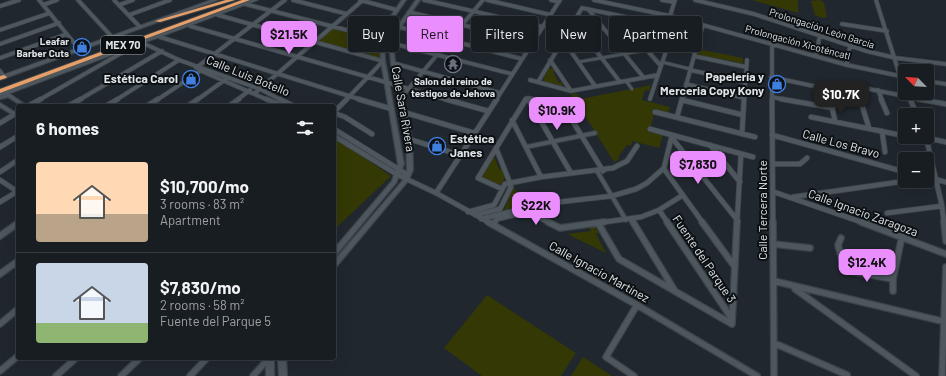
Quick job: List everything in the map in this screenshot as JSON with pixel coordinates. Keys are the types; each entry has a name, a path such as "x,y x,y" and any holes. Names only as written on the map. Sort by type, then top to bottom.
{"highway":[{"path":"158,21 232,0"},
{"name":"MEX 70","path":"0,86 237,0"},
{"name":"MEX 70","path":"3,93 246,2"},
{"path":"189,24 232,9"}],"main road":[{"path":"1,76 216,0"},
{"path":"3,93 160,37 189,24 218,15 246,2 256,0"}],"street":[{"path":"0,6 19,0"},
{"path":"39,0 79,49"},
{"path":"43,5 57,0"},
{"path":"78,0 112,37"},
{"path":"114,0 140,27"},
{"path":"119,5 133,0"},
{"path":"129,15 170,0"},
{"path":"196,67 286,0"},
{"path":"293,0 347,14"},
{"path":"255,93 316,42 362,0 397,10"},
{"name":"Calle Sara Rivera","path":"393,16 404,0"},
{"path":"407,29 399,27 418,0"},
{"path":"424,0 543,27"},
{"path":"471,27 463,25 483,0"},
{"path":"487,0 551,15"},
{"path":"538,34 560,1 551,0"},
{"name":"Prolongación Xicoténcatl","path":"594,0 670,16"},
{"path":"662,0 674,1 670,16"},
{"name":"Prolongación León García","path":"695,0 754,14 820,34 850,46 896,58 946,64"},
{"path":"876,0 898,67"},
{"path":"246,2 271,11 348,32"},
{"path":"577,16 582,8 621,16"},
{"path":"587,9 644,78"},
{"path":"409,12 426,16"},
{"path":"0,30 50,13"},
{"path":"218,15 383,61 336,111"},
{"path":"0,44 59,24"},
{"path":"189,24 388,84 488,112"},
{"path":"842,24 887,31"},
{"name":"Prolongación Xicoténcatl","path":"703,25 816,56 898,76"},
{"path":"331,27 348,31"},
{"path":"0,58 67,34"},
{"path":"816,56 820,34"},
{"path":"160,37 392,109"},
{"name":"Calle Luis Botello","path":"143,43 162,50 179,60 226,79 278,104"},
{"path":"463,43 522,59"},
{"name":"Calle Tercera Norte","path":"772,43 771,77 774,192 774,376"},
{"path":"399,45 512,74"},
{"path":"847,64 850,46"},
{"path":"32,104 132,47"},
{"path":"71,104 162,50"},
{"name":"Calle Sara Rivera","path":"383,52 402,164 399,172"},
{"name":"Calle Sara Rivera","path":"392,52 402,112 409,139 410,170 407,177"},
{"path":"400,99 440,52"},
{"path":"436,193 527,52"},
{"path":"538,82 555,52"},
{"path":"571,52 595,86"},
{"path":"597,52 620,82"},
{"path":"578,62 636,52"},
{"path":"649,52 662,64 745,82"},
{"path":"650,99 666,52"},
{"path":"677,117 695,52"},
{"path":"694,56 746,67"},
{"path":"109,104 179,60"},
{"path":"550,60 571,90"},
{"path":"742,134 747,60"},
{"path":"393,63 500,93"},
{"name":"Calle Luis Botello","path":"196,67 200,71 260,89 291,104"},
{"path":"150,104 200,71"},
{"path":"530,80 571,90 658,75"},
{"path":"771,77 837,91"},
{"path":"191,104 226,79"},
{"path":"626,81 632,89"},
{"path":"934,82 946,84"},
{"path":"686,84 744,98"},
{"path":"844,84 898,93"},
{"path":"856,86 869,128"},
{"path":"232,104 254,87"},
{"path":"878,90 887,113"},
{"path":"3,93 22,104"},
{"path":"772,97 833,108"},
{"path":"502,189 478,178 525,99 528,98"},
{"path":"528,98 564,107 603,171"},
{"path":"528,98 572,173"},
{"path":"281,104 284,100"},
{"path":"682,100 743,115"},
{"path":"930,100 946,104"},
{"path":"831,103 835,121"},
{"path":"0,105 16,114"},
{"path":"402,112 474,133"},
{"path":"655,112 755,137"},
{"path":"336,114 346,117 372,134"},
{"path":"0,123 16,115"},
{"path":"811,118 835,121 898,135"},
{"path":"512,120 541,177"},
{"path":"650,129 672,137 710,145 753,157"},
{"path":"336,130 407,177 336,263"},
{"path":"882,131 885,152"},
{"path":"526,147 596,133"},
{"name":"Calle Los Bravo","path":"772,136 898,170"},
{"path":"0,147 16,137"},
{"path":"336,137 399,172"},
{"path":"481,218 520,208 563,200 611,196 639,188 649,182 664,169 669,157 672,137"},
{"path":"672,137 738,221"},
{"path":"409,139 460,155"},
{"path":"934,140 946,142"},
{"path":"928,144 942,206 946,241"},
{"path":"710,145 740,182"},
{"path":"468,212 494,205 505,184 541,177 603,171 613,168 627,160 637,146"},
{"path":"475,215 500,209 511,186 496,148"},
{"path":"598,223 619,258 732,324 741,154"},
{"path":"773,164 800,164 807,158"},
{"path":"0,172 16,161"},
{"path":"664,169 735,267"},
{"path":"597,171 611,196 675,291"},
{"path":"336,251 399,172"},
{"name":"Calle Ignacio Martínez","path":"407,177 637,305 757,376"},
{"path":"934,179 946,182"},
{"path":"0,180 16,190"},
{"path":"791,198 898,182"},
{"path":"0,202 16,192"},
{"name":"Calle Ignacio Zaragoza","path":"774,192 902,236 946,254"},
{"path":"520,208 560,228 628,220 659,210 682,195"},
{"path":"887,213 942,206"},
{"name":"Fuente del Parque 3","path":"659,210 732,320"},
{"path":"493,225 497,219 528,212"},
{"path":"0,236 16,224"},
{"path":"893,291 893,278 902,236"},
{"path":"842,238 838,245 845,270 893,278"},
{"path":"773,244 810,248"},
{"path":"0,274 16,262"},
{"path":"942,376 946,267"},
{"path":"774,281 793,287 945,322"},
{"path":"793,287 916,376"},
{"path":"634,376 606,357 637,305"},
{"path":"0,324 16,311"},
{"path":"774,343 847,374"},
{"path":"0,371 16,358"},
{"path":"56,376 74,360"},
{"path":"121,376 138,360"},
{"path":"190,376 205,360"},
{"path":"253,376 267,360"},
{"path":"269,360 270,376"},
{"path":"282,360 283,376"}],"green space":[{"path":"752,0 798,0 798,13"},
{"path":"820,0 824,3 827,17 822,18 815,15 811,1"},
{"path":"331,28 348,32 348,51 316,42"},
{"path":"702,50 743,58 743,65 737,64 737,62 696,55 697,52 702,52"},
{"path":"353,52 382,52 383,60"},
{"path":"549,68 554,69 555,71 553,72 559,83 562,82 563,85 561,86 544,82 543,80"},
{"path":"651,85 649,91 645,90 642,100 670,107 668,114 655,111 649,132 663,135 659,148 632,141 631,146 627,145 618,157 620,159 614,162 580,108 570,109 566,105 572,94 577,94 581,99"},
{"path":"336,138 391,176 336,228"},
{"path":"495,154 496,156 494,156 499,169 502,169 505,177 502,184 499,185 481,177"},
{"path":"514,187 522,205 504,210"},
{"path":"594,226 599,233 596,234 606,253 567,234 591,231 589,227"},
{"path":"487,295 576,353 561,376 482,376 444,348"},
{"path":"583,357 612,376 571,376"}],"place":[{"name":"Leafar Barber Cuts","path":"82,47"},
{"name":"Salon del reino de testigos de Jehova","path":"453,64"},
{"name":"Estética Carol","path":"191,79"},
{"name":"Papelería y Merceria Copy Kony","path":"777,84"},
{"name":"Estética Janes","path":"437,146"}]}
